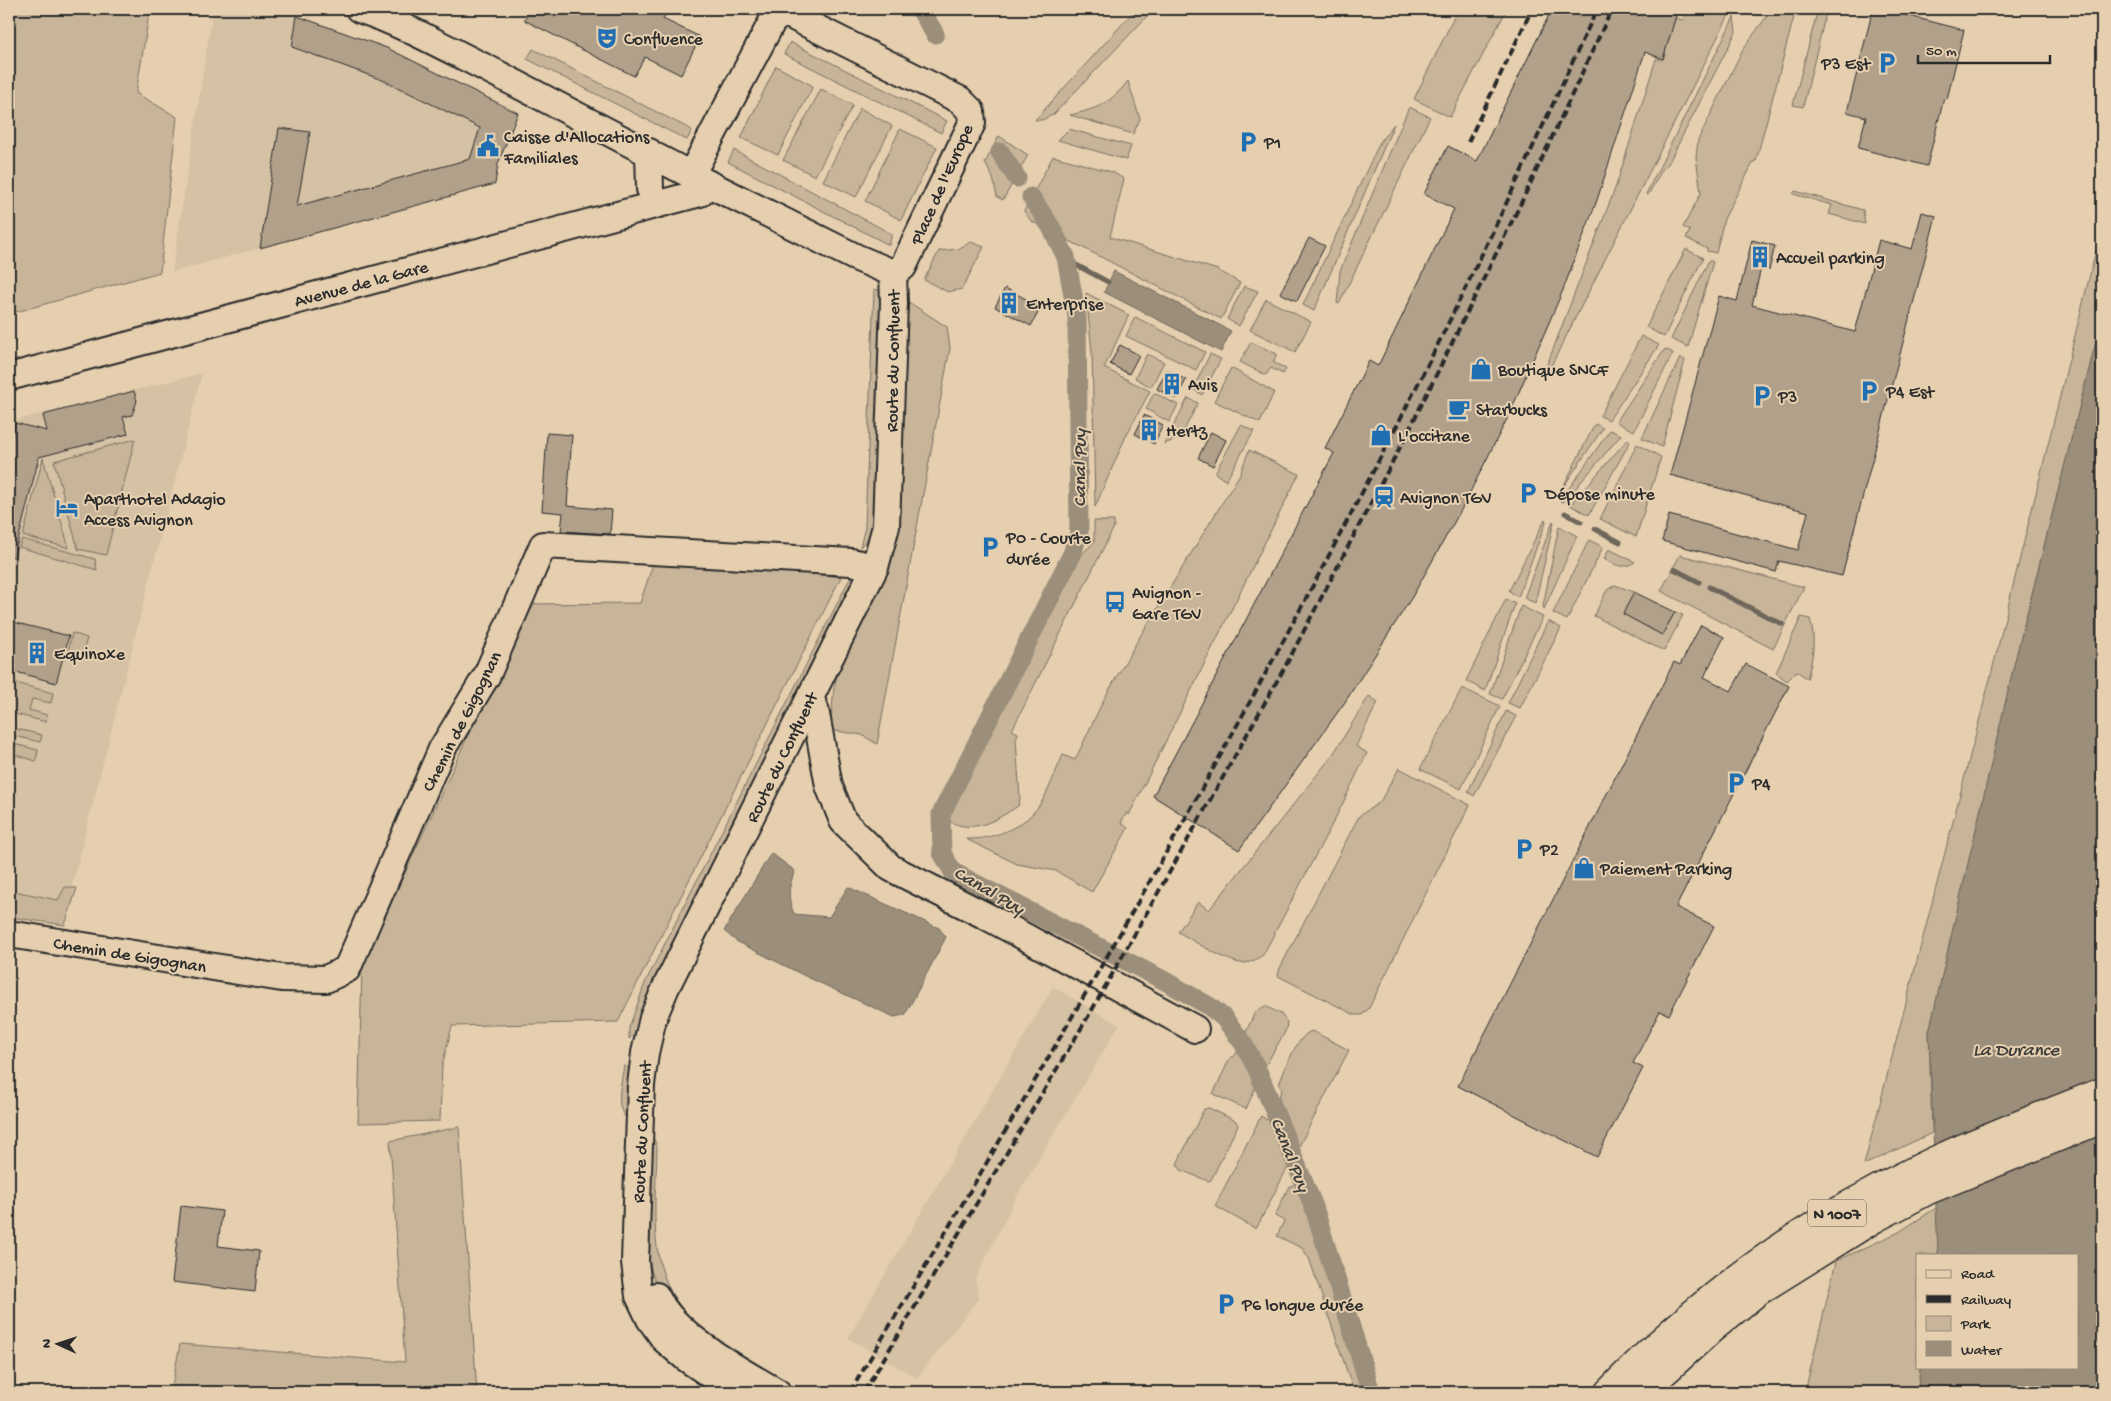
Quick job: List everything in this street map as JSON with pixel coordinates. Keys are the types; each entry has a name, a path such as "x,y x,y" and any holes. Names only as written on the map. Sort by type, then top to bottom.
{"highway":[{"name":"N 1007","path":"1609,1392 1642,1358 1708,1301 1785,1244 1850,1205 1924,1166 2102,1092"},
{"name":"N 1007","path":"1642,1392 1710,1330 1758,1291 1873,1219 1928,1190 2102,1119"}],"street":[{"path":"359,9 418,32 893,279"},
{"name":"Place de l'Europe","path":"699,179 773,20 783,12 954,97 971,111 972,123 919,237 903,267 893,279"},
{"path":"648,152 650,189"},
{"name":"Avenue de la Gare","path":"9,360 679,181 699,179 700,193 9,377"},
{"name":"Route du Confluent","path":"736,1392 686,1358 665,1340 650,1319 640,1296 635,1262 641,1085 645,1053 653,1018 875,567 886,526 890,443 893,279"},
{"name":"Chemin de Gigognan","path":"9,934 282,978 326,978 347,970 442,749 487,675 543,545 851,562 875,567"},
{"path":"810,698 815,709 829,786 843,821 890,868 990,918 1194,1029"},
{"path":"636,1234 649,1282 669,1316 681,1328 737,1368 777,1392"}],"shaded area":[{"path":"213,9 274,9 297,16 387,48 518,113 498,164 495,184 172,272"},
{"path":"202,373 63,921 9,918 9,422"},
{"path":"1053,987 1119,1025 1014,1201 975,1280 979,1298 917,1378 848,1338"}],"green space":[{"path":"9,9 150,9 136,93 177,117 160,272 9,314"},
{"path":"1136,9 1154,9 1054,114 1042,120 1035,120"},
{"path":"1458,9 1507,9 1450,117 1414,99"},
{"path":"1686,9 1732,9 1548,372 1545,370 1616,186 1656,59 1663,59 1675,18 1683,20"},
{"path":"1772,9 1796,9 1756,161 1754,161 1724,219 1716,253 1707,251 1707,249 1686,238 1690,231 1683,227 1701,193 1696,157 1698,140 1743,49"},
{"path":"1818,9 1827,9 1803,107 1793,105"},
{"path":"1734,17 1736,32 1668,164 1663,168 1648,195 1646,194"},
{"path":"790,42 947,121 941,133 784,54"},
{"path":"533,49 692,130 687,140 527,59"},
{"path":"776,66 813,86 778,155 741,138"},
{"path":"1128,81 1140,119 1133,134 1070,115 1103,104 1116,95"},
{"path":"821,89 853,105 815,176 783,160"},
{"path":"1409,107 1430,117 1339,304 1337,303 1340,271"},
{"path":"860,108 892,126 856,197 823,181"},
{"path":"1394,124 1314,311 1303,305 1380,142"},
{"path":"900,129 937,147 901,220 865,201"},
{"path":"1069,129 1131,146 1126,160 1058,140"},
{"path":"999,136 1028,155 1003,200 997,197 993,178 985,163"},
{"path":"734,150 892,234 889,245 728,162"},
{"path":"1053,156 1112,172 1124,179 1110,237 1218,270 1240,283 1221,319 1031,221 1024,211"},
{"path":"1795,191 1863,210 1865,224 1829,214 1832,205 1793,194"},
{"path":"2102,226 2102,318 2018,649 1929,1032 1932,1133 1864,1165 1991,675"},
{"path":"971,242 984,247 962,289 948,292 924,280 939,251 958,249"},
{"path":"1686,249 1703,258 1664,337 1646,327"},
{"path":"1709,260 1713,262 1688,347 1671,339"},
{"path":"1244,286 1258,291 1239,326 1227,319"},
{"path":"874,289 881,291 884,296 875,530 860,547 865,527"},
{"path":"1086,293 1129,315 1104,368 1150,391 1126,436 1095,507 1092,352"},
{"path":"904,299 947,327 950,348 877,744 862,735 830,730 834,687 843,654 881,576"},
{"path":"1266,299 1311,322 1295,352 1250,330"},
{"path":"1135,317 1205,352 1196,370 1126,336"},
{"path":"1641,336 1659,345 1609,420 1600,416"},
{"path":"1251,342 1277,354 1273,362 1286,369 1283,374 1271,368 1266,375 1240,362"},
{"path":"1665,349 1673,353 1634,431 1616,422"},
{"path":"1147,354 1164,362 1151,387 1135,378"},
{"path":"1210,354 1221,359 1202,395 1193,389"},
{"path":"1680,358 1685,360 1662,447 1642,438"},
{"path":"1231,368 1274,392 1260,423 1214,401"},
{"path":"1154,393 1178,405 1169,422 1146,409"},
{"path":"1188,398 1198,403 1180,438 1164,444"},
{"path":"1595,424 1603,428 1562,489"},
{"path":"1241,425 1254,431 1226,481 1215,473"},
{"path":"1610,430 1621,435 1564,502 1560,501"},
{"path":"135,439 106,555 78,549 54,461"},
{"path":"1628,439 1630,442 1589,515 1570,505"},
{"path":"1637,444 1661,457 1636,537 1600,519"},
{"path":"1249,450 1299,474 1129,815 1127,812 1121,823 1128,828 1092,892 1056,871 1017,864 966,839 996,835 1024,821 1042,801 1063,755 1075,760 1104,699 1139,638 1240,474"},
{"path":"43,458 69,548 23,536"},
{"path":"1545,519 1546,522 1518,597 1509,591"},
{"path":"1094,521 1114,521 1114,527 1012,730 1018,733 1016,739 1020,798 1018,806 1001,817 975,826 966,826 947,820 1082,554 1094,542"},
{"path":"1554,522 1535,603 1524,598"},
{"path":"1559,526 1577,536 1544,609 1543,606"},
{"path":"22,539 95,559 97,570 19,547"},
{"path":"1589,540 1603,547 1567,620 1553,613"},
{"path":"1609,549 1635,562 1627,566 1619,566 1604,559"},
{"path":"1680,555 1804,587 1773,649 1661,591"},
{"path":"655,558 841,577 618,1022 452,1026 442,1066 440,1121 358,1123 362,967 528,604 640,603"},
{"path":"851,576 854,581 637,1032 629,1039 629,1028 645,983"},
{"path":"1615,585 1634,592 1624,614 1662,635 1675,612 1683,615 1664,651 1594,616 1607,590"},
{"path":"1506,599 1515,604 1485,691 1466,681"},
{"path":"1521,606 1543,617 1502,699 1490,694"},
{"path":"1801,617 1810,619 1812,626 1813,649 1811,664 1807,679 1797,671 1787,681 1776,673"},
{"path":"1548,621 1561,628 1520,708 1508,703"},
{"path":"72,633 87,638 82,656 68,652"},
{"path":"12,682 53,693 51,703 32,699 29,710 47,715 46,722 15,714 13,728 42,735 40,742 15,736 14,744 38,750 36,761 9,753 9,695"},
{"path":"1462,688 1500,706 1461,789 1420,769"},
{"path":"1369,696 1378,702 1356,746 1367,753 1339,811 1263,955 1247,963 1235,962 1178,932 1198,902 1209,910 1332,756"},
{"path":"1506,711 1516,716 1474,796 1468,792"},
{"path":"1399,768 1470,805 1369,1008 1362,1015 1355,1015 1278,976 1280,968 1359,816 1380,802"},
{"path":"65,887 77,888 65,925 9,917 9,890 58,900"},
{"path":"1265,1006 1281,1014 1287,1022 1286,1030 1263,1070 1245,1034 1255,1012"},
{"path":"1312,1031 1349,1050 1295,1154 1276,1105 1282,1089 1279,1084 1292,1053 1301,1039"},
{"path":"1240,1046 1257,1084 1246,1109 1213,1094 1230,1058 1235,1056"},
{"path":"624,1065 630,1070 628,1119 623,1114 620,1102 620,1086"},
{"path":"1209,1108 1236,1121 1238,1125 1211,1180 1208,1181 1181,1170 1177,1164 1204,1109"},
{"path":"1272,1109 1292,1159 1256,1229 1215,1206 1261,1116 1267,1120"},
{"path":"459,1127 477,1392 171,1392 180,1344 405,1362 390,1141"},
{"path":"648,1136 655,1141 657,1149 656,1235 664,1276 673,1295 686,1313 707,1333 746,1360 746,1370 660,1295 652,1273 647,1250"},
{"path":"1296,1181 1364,1392 1354,1392 1309,1258 1302,1248 1277,1236 1284,1221 1275,1216 1289,1186 1292,1186"},
{"path":"1939,1206 1939,1254 1916,1254 1916,1368 1920,1368 1918,1392 1805,1392 1836,1261 1899,1232"}],"water":[{"path":"1114,271 1231,331 1221,352 1104,292"},
{"name":"La Durance","path":"2102,318 2102,1392 1918,1392 1920,1368 2078,1368 2078,1254 1938,1254 1929,1032 2014,665"},
{"path":"771,853 795,871 789,892 794,914 829,917 848,887 939,928 946,937 905,1015 894,1017 807,977 736,941 724,931"}],"building":[{"name":"Confluence","path":"530,9 668,9 663,19 700,37 681,75 645,57 634,76 524,20"},
{"path":"1552,9 1678,9 1663,59 1645,52 1597,200 1563,290 1509,415 1461,510 1412,597 1345,702 1239,850 1153,796 1334,453 1325,448 1369,361 1378,366 1454,209 1424,194 1448,146 1477,161"},
{"path":"1873,9 1882,9 1964,30 1947,99 1944,98 1927,166 1858,148 1866,117 1847,112"},
{"path":"297,16 387,48 518,113 498,164 495,184 260,248 279,128 310,132 297,206 470,159 480,128 385,81 292,47"},
{"path":"1922,212 1936,216 1842,576 1779,561 1776,572 1662,541 1669,515 1798,550 1808,512 1670,475 1719,296 1737,301 1752,240 1775,246 1769,270 1761,268 1752,305 1855,332 1879,240 1912,249"},
{"path":"1309,238 1325,246 1297,301 1280,293"},
{"path":"1005,288 1041,307 1031,326 995,307"},
{"path":"1120,345 1139,355 1129,374 1110,364"},
{"name":"Avis","path":"1167,370 1186,380 1176,399 1157,389"},
{"path":"134,391 137,401 132,415 123,417 128,434 39,457 14,557 9,556 9,448 15,423 47,431 43,415"},
{"name":"Hertz","path":"1144,415 1163,425 1154,444 1135,434"},
{"path":"1211,432 1226,440 1213,466 1198,458"},
{"path":"547,433 572,435 567,506 612,510 610,534 561,531 563,513 542,511"},
{"path":"1634,592 1675,612 1662,635 1623,614"},
{"name":"Equinoxe","path":"9,621 69,636 56,683 9,670"},
{"path":"1701,625 1724,637 1704,677 1731,691 1746,664 1789,686 1676,907 1714,926 1669,1015 1660,1011 1633,1063 1643,1068 1597,1157 1458,1086 1674,662 1680,665"},
{"path":"181,1206 222,1211 218,1246 259,1251 255,1292 172,1282"}],"waterway":[{"name":"Canal Puy","path":"920,9 935,34"},
{"name":"Canal Puy","path":"1000,152 1017,178"},
{"name":"Canal Puy","path":"1031,197 1051,227 1066,257 1077,317 1079,533 1072,554 941,814 942,853 953,872 1165,981 1209,1006 1224,1018 1243,1043 1257,1069 1314,1207 1371,1392"},
{"path":"1067,260 1108,282"},
{"path":"1565,513 1581,522"},
{"path":"1595,529 1620,542"},
{"path":"1674,569 1699,582"},
{"path":"1709,587 1782,624"}],"railway":[{"path":"1468,142 1532,9"},
{"path":"850,1392 992,1154 1130,915 1331,552 1447,325 1597,9"},
{"path":"864,1392 1092,1010 1286,665 1407,434 1523,199 1612,9"}],"place":[{"name":"Confluence","path":"607,38"},
{"name":"P3 Est","path":"1887,63"},
{"name":"P1","path":"1248,142"},
{"name":"Caisse d'Allocations Familiales","path":"488,146"},
{"name":"Accueil parking","path":"1760,257"},
{"name":"Enterprise","path":"1009,303"},
{"name":"Boutique SNCF","path":"1481,369"},
{"name":"Avis","path":"1172,384"},
{"name":"P4 Est","path":"1869,391"},
{"name":"P3","path":"1762,396"},
{"name":"Starbucks","path":"1459,409"},
{"name":"Hertz","path":"1149,430"},
{"name":"L'occitane","path":"1381,435"},
{"name":"Dépose minute","path":"1528,493"},
{"name":"Avignon TGV","path":"1384,497"},
{"name":"Aparthotel Adagio Access Avignon","path":"67,508"},
{"name":"P0 - Courte durée","path":"990,547"},
{"name":"Avignon - Gare TGV","path":"1115,602"},
{"name":"Equinoxe","path":"37,653"},
{"name":"P4","path":"1736,783"},
{"name":"P2","path":"1524,849"},
{"name":"Paiement Parking","path":"1584,868"},
{"name":"P6 longue durée","path":"1226,1304"}]}
